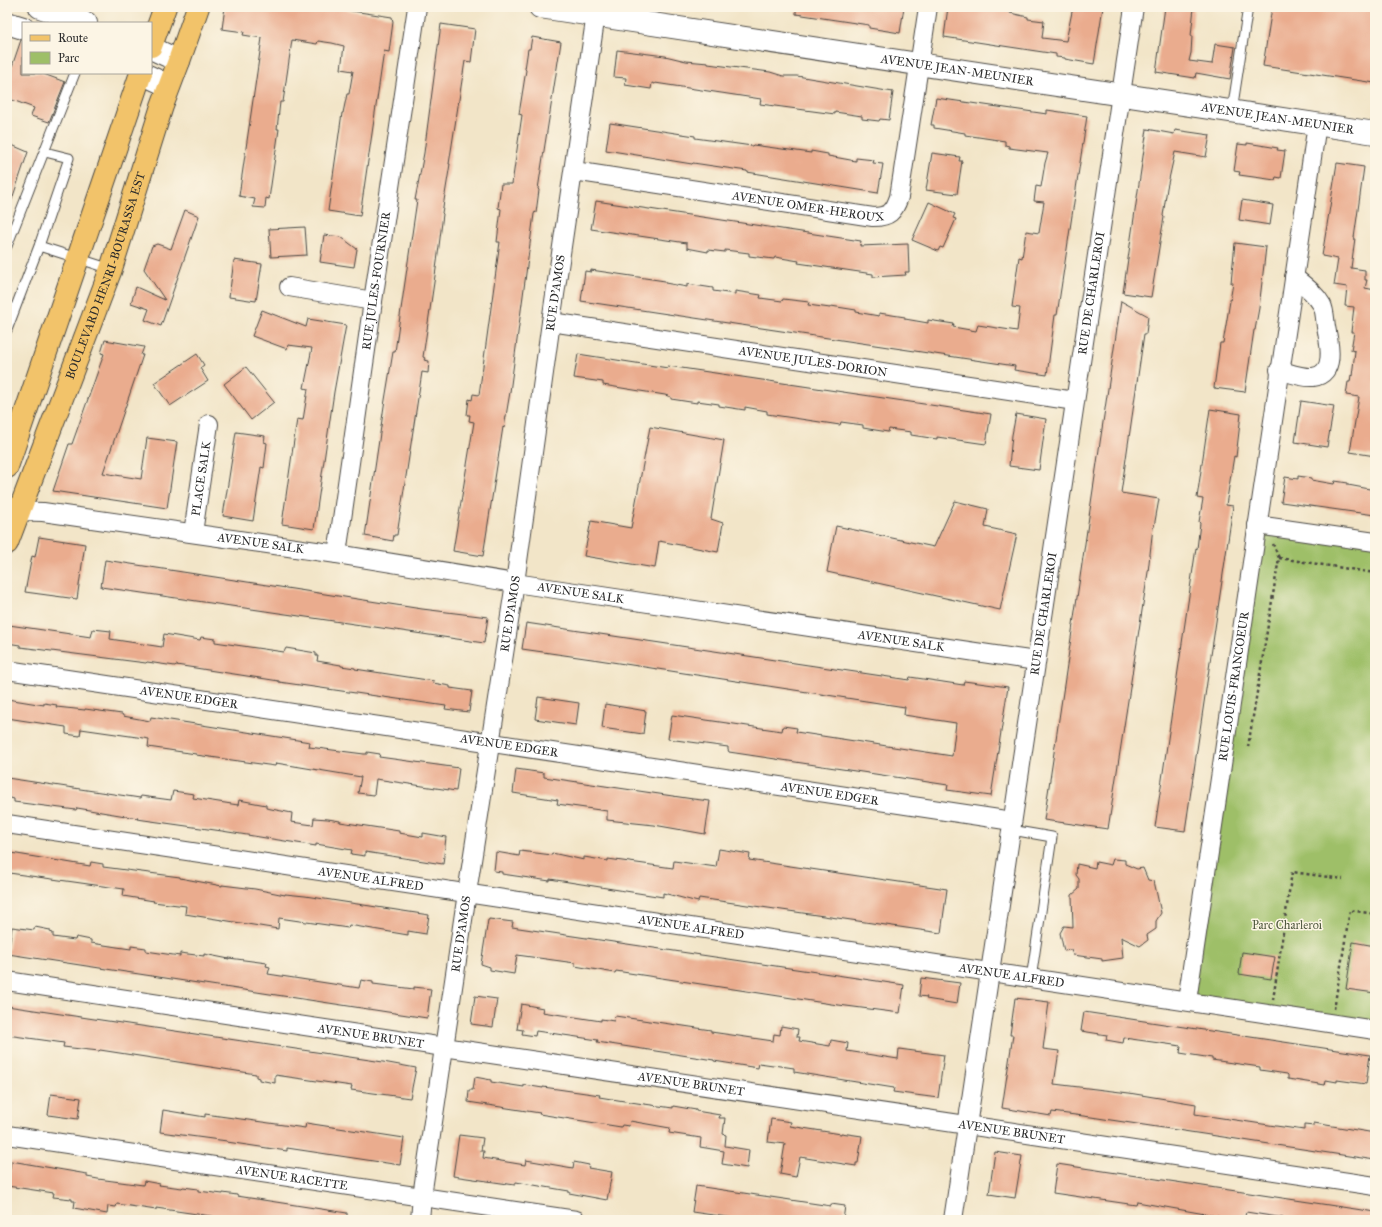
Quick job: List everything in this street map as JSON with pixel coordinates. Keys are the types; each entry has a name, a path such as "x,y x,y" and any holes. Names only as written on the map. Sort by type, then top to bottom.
{"main road":[{"path":"152,44 165,7"},
{"name":"BOULEVARD HENRI-BOURASSA EST","path":"7,543 13,511 111,269 169,86 198,7"},
{"path":"7,467 141,74"}],"street":[{"path":"40,7 83,22"},
{"name":"RUE JULES-FOURNIER","path":"338,554 373,302 417,7"},
{"name":"AVENUE JEAN-MEUNIER","path":"540,7 596,11 919,64 1375,133"},
{"name":"AVENUE OMER-HEROUX","path":"574,171 873,217 882,217 890,213 896,206 900,197 928,7"},
{"name":"RUE DE CHARLEROI","path":"953,1220 1134,7"},
{"name":"RUE D'AMOS","path":"420,1220 422,1196 444,1047 515,583 596,11"},
{"path":"7,23 22,28"},
{"path":"152,48 179,61"},
{"path":"143,74 169,86"},
{"name":"RUE LOUIS-FRANCOEUR","path":"1187,1002 1262,526 1280,370 1317,124"},
{"path":"1280,370 1314,377 1324,372 1329,364 1328,338 1323,307 1314,293 1294,277"},
{"path":"289,287 373,302"},
{"name":"AVENUE JULES-DORION","path":"551,322 1075,401"},
{"name":"PLACE SALK","path":"193,533 209,424"},
{"name":"AVENUE SALK","path":"13,511 43,512 338,554 515,583 1036,661"},
{"path":"1262,526 1375,542"},
{"name":"AVENUE EDGER","path":"7,670 490,743 1011,825"},
{"name":"AVENUE ALFRED","path":"7,824 1375,1030"},
{"name":"AVENUE BRUNET","path":"7,981 1375,1186"},
{"name":"AVENUE RACETTE","path":"7,1135 576,1220"}],"lane":[{"path":"1232,111 1248,7"},
{"path":"7,246 75,74"},
{"path":"7,330 39,246 69,158 44,152"},
{"path":"39,246 111,269"},
{"path":"1011,825 1052,837 1031,979"}],"path":[{"path":"1248,747 1279,558 1262,526"},
{"path":"1279,558 1375,573"},
{"path":"1271,1014 1292,872 1343,879"},
{"path":"1332,1023 1350,910 1375,914"}],"green space":[{"name":"Parc Charleroi","path":"1257,525 1375,542 1375,1030 1187,1001"}],"building":[{"path":"225,7 326,7 392,17 393,22 389,52 384,51 360,216 328,211 342,113 347,94 349,94 353,71 341,69 344,46 332,43 318,41 317,44 292,40 283,102 280,102 277,129 279,129 269,199 266,198 265,208 253,207 255,199 239,196 262,38 243,35 244,32 222,29"},
{"path":"796,7 904,7 900,33 869,28 869,25 796,14"},
{"path":"948,7 997,7 1010,9 1010,13 1028,17 1028,19 1044,21 1042,38 1066,41 1073,7 1103,7 1094,64 1056,57 1056,54 944,37"},
{"path":"1165,7 1194,7 1191,53 1189,61 1212,64 1215,44 1235,47 1230,79 1196,73 1195,78 1156,72"},
{"path":"1272,7 1375,7 1375,83 1263,66"},
{"path":"441,24 475,29 471,62 465,61 442,213 437,262 423,357 425,358 424,360 429,361 428,373 422,372 397,535 394,535 393,541 365,536 384,406 393,352 395,352 417,200 415,200 424,153"},
{"path":"532,37 561,42 538,189 536,213 535,212 534,214 510,392 504,428 503,427 483,556 453,551 474,422 469,421 470,415 467,415 469,399 472,400 473,394 479,395 500,242 497,242 501,209 498,208 501,184 512,184 522,115 519,114 525,69 528,49 530,49"},
{"path":"22,40 22,74 44,74 65,82 49,122 31,116 34,108 7,98 7,81"},
{"path":"617,50 770,72 783,76 797,76 893,92 889,120 880,119 879,121 862,119 862,116 835,112 835,114 760,104 761,99 655,83 652,83 651,89 625,85 626,78 614,77"},
{"path":"936,98 1047,114 1047,110 1087,116 1057,315 1055,315 1047,375 1014,370 1015,366 581,301 585,271 591,272 591,270 665,281 665,283 687,287 687,284 713,288 713,291 735,294 735,291 761,295 760,298 782,301 783,299 809,302 808,305 830,308 831,306 879,316 879,313 905,317 905,319 928,323 928,320 954,324 953,327 976,331 978,325 1017,331 1020,308 1012,307 1019,257 1022,258 1026,231 1039,233 1044,202 1034,201 1036,186 1041,187 1048,153 1009,148 1009,146 1005,145 1005,141 965,135 965,133 934,128 934,125 931,125"},
{"path":"610,123 695,136 695,138 752,146 811,153 811,151 856,161 856,158 874,160 873,163 883,164 878,193 747,171 606,150"},
{"path":"1147,129 1174,134 1175,130 1210,135 1206,157 1175,152 1167,188 1164,217 1151,297 1123,293"},
{"path":"7,143 28,152 9,208 7,207"},
{"path":"1247,143 1278,148 1277,150 1285,151 1281,178 1276,177 1275,180 1239,175 1240,172 1234,171 1238,144 1247,145"},
{"path":"932,153 960,157 959,161 962,161 957,194 926,190"},
{"path":"1337,163 1364,167 1351,268 1365,270 1365,280 1367,280 1365,288 1375,290 1375,456 1350,452 1359,397 1346,395 1348,382 1350,382 1351,375 1352,376 1355,351 1351,350 1354,332 1351,332 1354,307 1345,306 1347,287 1334,285 1338,259 1322,256"},
{"path":"1242,200 1273,205 1270,225 1239,220"},
{"path":"596,201 861,241 860,246 908,244 909,272 905,272 906,275 873,277 873,274 798,263 799,261 775,257 774,259 749,256 749,253 725,250 725,252 708,250 708,252 687,248 687,243 591,229"},
{"path":"929,202 955,214 953,218 956,219 943,248 940,247 938,251 912,240"},
{"path":"185,210 199,216 161,326 145,320 149,309 131,303 136,287 165,300 144,269 152,246 157,244 171,249"},
{"path":"305,227 307,255 271,257 269,229"},
{"path":"324,235 341,237 357,249 354,267 320,262"},
{"path":"1235,243 1266,247 1259,308 1254,330 1245,392 1214,388 1220,343 1223,343 1233,283 1231,283"},
{"path":"234,260 262,264 256,301 229,297"},
{"path":"1121,301 1148,316 1146,334 1144,334 1121,493 1159,499 1153,527 1148,572 1108,829 1044,820"},
{"path":"262,310 306,327 308,319 346,325 334,392 314,529 282,524 297,419 303,420 308,389 304,388 312,348 288,345 287,349 252,336"},
{"path":"105,340 144,347 141,355 143,355 103,473 141,479 147,438 177,442 167,508 53,491 69,444 72,444 104,354 101,353"},
{"path":"197,354 204,365 200,368 208,381 170,406 154,383"},
{"path":"578,354 991,414 986,444 911,435 911,432 889,429 888,432 863,428 863,425 841,422 840,425 767,414 767,411 745,407 745,410 719,406 719,404 697,401 697,403 671,399 671,397 665,395 603,385 603,382 574,378"},
{"path":"246,367 274,402 251,420 224,384"},
{"path":"1301,401 1334,406 1327,447 1295,442"},
{"path":"1210,409 1241,414 1236,457 1234,456 1226,505 1233,506 1185,831 1155,827 1196,548 1197,549 1199,522 1203,499 1197,498"},
{"path":"1016,414 1046,419 1039,470 1009,466"},
{"path":"650,427 724,440 711,519 723,523 718,552 659,541 655,568 584,556 591,521 631,528"},
{"path":"236,432 265,436 264,442 267,443 264,468 261,467 253,521 223,516"},
{"path":"1298,476 1334,484 1335,481 1348,483 1348,485 1375,490 1375,515 1281,502 1285,477 1298,479"},
{"path":"955,501 988,509 985,527 1017,534 1000,610 827,572 836,526 934,547"},
{"path":"39,537 85,544 77,599 25,592 32,556 35,557"},
{"path":"105,560 422,609 488,617 484,643 101,587"},
{"path":"526,623 909,680 910,677 963,685 964,681 1008,687 991,796 947,790 948,785 729,752 728,747 668,739 672,715 782,731 783,726 797,728 796,732 952,756 956,723 904,715 905,707 522,649"},
{"path":"9,625 91,637 93,629 111,631 110,639 162,647 164,634 200,640 201,637 215,639 215,642 284,652 286,648 316,653 316,656 318,656 317,661 355,669 434,681 433,683 450,686 450,688 472,691 469,712 445,709 446,706 279,682 176,665 146,663 20,647 20,645 7,643"},
{"path":"538,697 579,703 576,725 535,719"},
{"path":"7,699 44,705 44,703 57,705 56,707 122,714 123,716 150,721 151,717 310,742 309,747 364,754 367,754 367,752 380,754 379,757 459,768 456,791 376,779 374,795 358,793 361,777 276,763 275,766 148,747 149,739 137,737 81,729 80,736 66,734 66,727 7,718"},
{"path":"605,704 646,711 643,734 602,728"},
{"path":"516,769 544,773 544,777 710,801 705,834 654,825 607,820 607,811 557,804 558,800 513,793"},
{"path":"7,778 140,798 141,796 171,800 173,791 194,794 193,798 238,805 239,800 266,805 266,808 292,813 291,822 313,825 314,818 328,819 399,831 399,833 423,837 423,833 446,837 443,864 365,852 365,856 351,854 352,850 316,844 316,846 137,819 138,818 77,808 76,810 14,802 14,799 7,797"},
{"path":"719,849 750,854 749,860 947,889 941,933 699,898 698,902 663,893 663,897 550,879 550,881 502,874 502,872 494,871 496,852 519,856 520,851 552,855 552,853 584,860 584,857 608,861 608,859 673,868 674,861 716,867"},
{"path":"11,853 90,866 91,862 103,864 103,867 180,877 222,886 255,889 285,895 305,896 429,915 426,934 408,931 408,935 349,925 348,928 279,918 278,929 185,914 186,906 153,902 154,901 123,896 124,889 9,873"},
{"path":"1113,859 1125,860 1125,864 1137,869 1143,868 1148,880 1154,881 1161,913 1156,921 1156,929 1147,935 1148,940 1140,946 1121,937 1123,958 1102,961 1102,959 1073,955 1071,950 1064,951 1060,933 1064,926 1073,927 1072,895 1079,889 1079,879 1076,875 1077,864 1095,868 1096,862 1111,865"},
{"path":"489,919 513,922 512,927 904,985 900,1013 616,971 615,973 575,966 575,963 517,955 514,974 490,970 490,967 481,964"},
{"path":"12,927 34,930 35,927 50,930 50,932 53,933 53,937 75,940 76,937 91,940 91,943 131,949 131,946 146,948 146,951 180,956 180,953 204,956 204,954 229,959 267,963 266,966 270,967 268,974 359,988 361,980 373,982 373,984 414,989 414,987 431,989 427,1018 8,954"},
{"path":"1353,942 1375,946 1375,993 1346,989"},
{"path":"1242,952 1275,957 1271,979 1239,974"},
{"path":"921,978 960,983 957,1004 926,999 927,997 919,996"},
{"path":"475,996 497,999 493,1027 471,1024"},
{"path":"1015,998 1049,1002 1043,1049 1059,1051 1054,1084 1129,1093 1196,1104 1195,1114 1304,1130 1304,1125 1314,1126 1314,1123 1375,1133 1375,1160 1091,1117 1052,1112 1051,1116 1002,1108 1013,1035 1010,1035"},
{"path":"521,1004 543,1008 542,1012 601,1021 601,1019 614,1021 615,1016 773,1041 774,1034 780,1035 781,1026 798,1029 797,1037 800,1037 799,1041 830,1046 831,1040 848,1043 847,1051 898,1059 899,1049 944,1055 938,1098 893,1092 894,1088 794,1072 794,1068 759,1063 758,1068 597,1042 598,1040 536,1031 535,1036 522,1034 523,1030 517,1029"},
{"path":"7,1006 416,1068 410,1098 351,1090 352,1086 275,1075 275,1083 259,1080 259,1078 256,1077 256,1074 100,1050 63,1047 64,1043 7,1035"},
{"path":"1084,1012 1370,1055 1366,1084 1326,1080 1325,1085 1288,1079 1287,1074 1260,1070 1260,1067 1212,1060 1212,1058 1180,1053 1181,1046 1124,1038 1123,1043 1106,1040 1107,1035 1081,1031"},
{"path":"475,1077 491,1080 491,1082 600,1095 599,1097 673,1108 673,1106 720,1115 719,1118 725,1118 723,1134 726,1135 725,1146 749,1150 747,1168 722,1164 724,1151 700,1147 701,1138 669,1133 670,1128 630,1121 629,1126 622,1125 621,1127 468,1102 469,1090 473,1090"},
{"path":"51,1094 81,1098 78,1119 48,1115"},
{"path":"163,1110 205,1117 205,1114 305,1128 306,1123 404,1138 400,1165 287,1148 287,1151 160,1132"},
{"path":"771,1119 791,1122 790,1126 862,1136 858,1163 856,1163 856,1166 800,1157 796,1177 780,1174 785,1144 768,1142"},
{"path":"459,1135 483,1138 481,1151 484,1151 483,1158 525,1165 526,1160 573,1168 574,1162 589,1165 588,1168 612,1172 607,1200 569,1193 569,1191 516,1182 515,1185 453,1176"},
{"path":"995,1152 1022,1156 1015,1198 989,1194"},
{"path":"11,1161 87,1174 87,1177 98,1179 143,1185 144,1181 160,1184 159,1185 198,1189 198,1191 237,1195 347,1213 347,1220 238,1220 117,1204 116,1207 108,1206 107,1214 74,1208 75,1201 72,1201 72,1199 53,1197 54,1193 7,1186"},
{"path":"1057,1164 1375,1212 1375,1220 1297,1220 1246,1212 1244,1220 1239,1220 1137,1202 1136,1205 1053,1193"},
{"path":"696,1186 831,1206 831,1204 845,1206 843,1220 748,1220 692,1212"}]}
